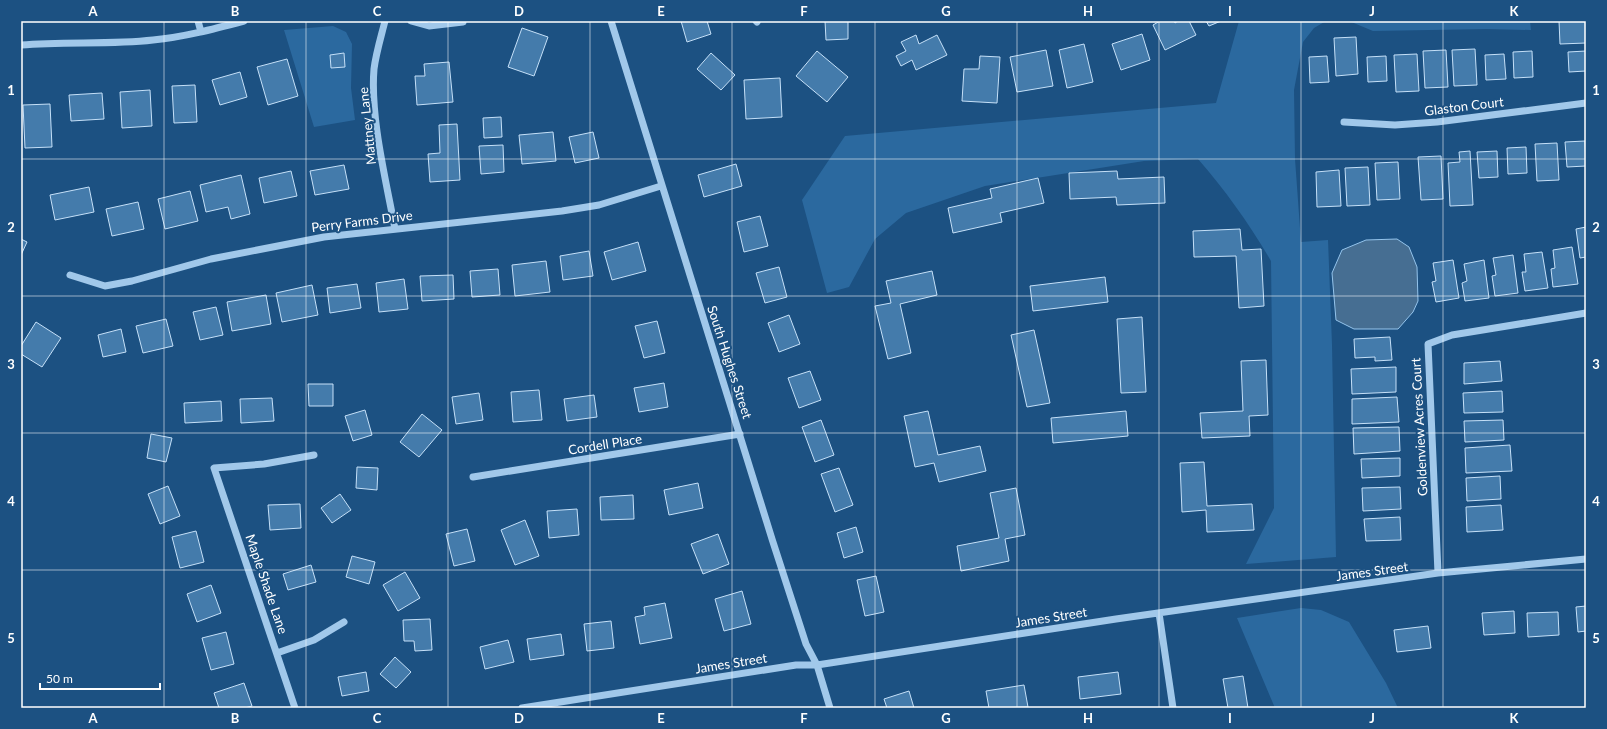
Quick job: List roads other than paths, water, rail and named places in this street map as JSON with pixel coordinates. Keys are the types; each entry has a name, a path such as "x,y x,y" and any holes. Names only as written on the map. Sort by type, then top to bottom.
{"street":[{"path":"198,21 201,32"},
{"path":"21,45 55,42 152,40 201,32 244,21"},
{"name":"Mattney Lane","path":"385,21 374,68 374,94 377,123 395,228"},
{"path":"411,21 429,26 463,22"},
{"name":"South Hughes Street","path":"611,21 661,186 772,539 806,644 817,665 830,708"},
{"name":"Glaston Court","path":"1344,122 1395,125 1437,122 1586,103"},
{"name":"Perry Farms Drive","path":"70,275 105,286 132,282 211,259 284,243 324,236 562,211 599,205 661,186"},
{"name":"Goldenview Acres Court","path":"1438,573 1428,344 1452,335 1586,313"},
{"name":"Cordell Place","path":"473,477 740,434"},
{"name":"Maple Shade Lane","path":"295,708 214,468 264,464 314,455"},
{"name":"James Street","path":"522,708 788,666 817,665 1159,613 1438,573 1586,559"},
{"path":"1159,613 1173,708"},
{"path":"277,653 314,640 344,622"}]}
